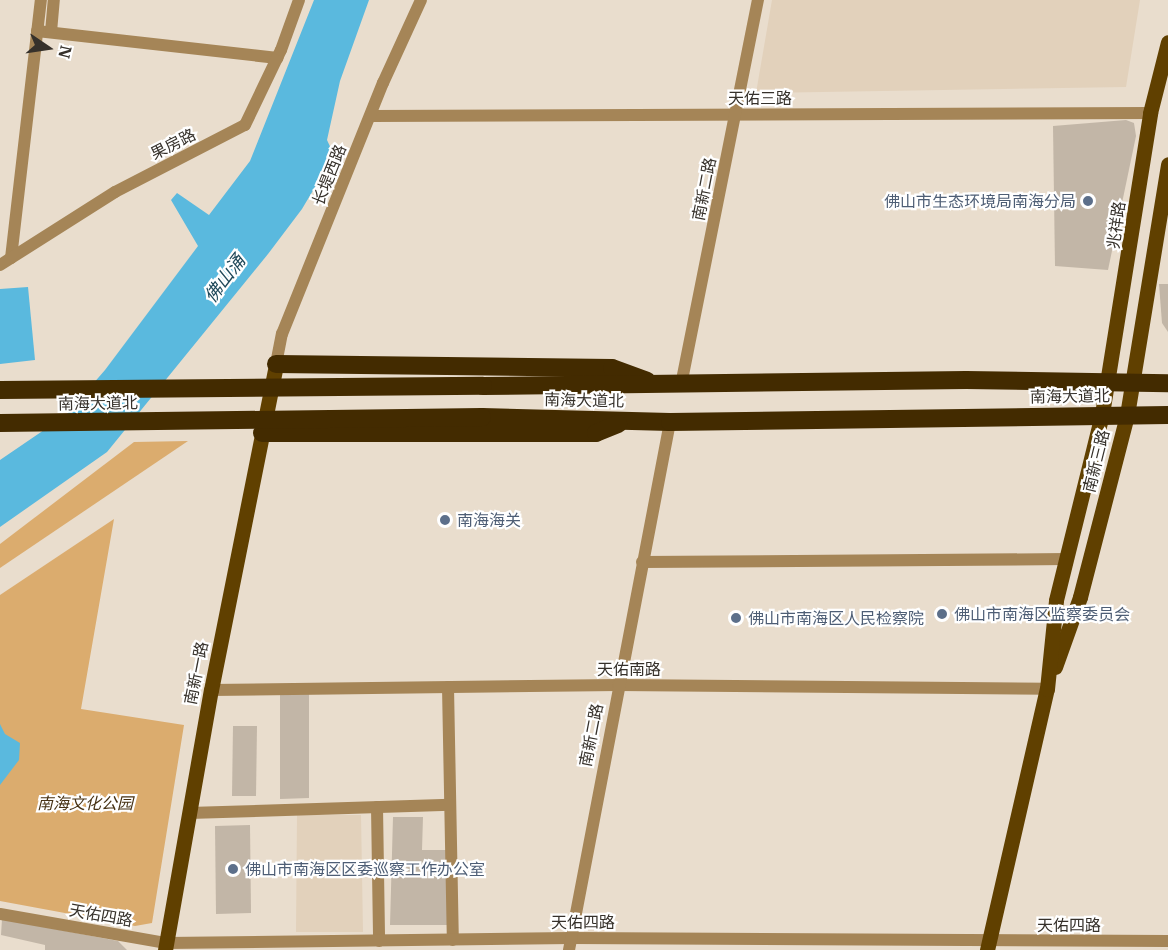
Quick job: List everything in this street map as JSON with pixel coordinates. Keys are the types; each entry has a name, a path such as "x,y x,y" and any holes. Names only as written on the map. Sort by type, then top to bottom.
{"highway":[{"path":"276,364 612,368 657,385"},
{"name":"南海大道北","path":"0,390 681,385 966,380 1168,383"},
{"name":"南海大道北","path":"0,423 482,417 670,422 1102,414 1168,415"},
{"path":"262,433 596,433 627,421"}],"main road":[{"name":"兆祥路","path":"1102,414 1150,113 1168,42"},
{"name":"南新三路","path":"988,946 1047,689 1080,597 1127,415 1162,229 1168,165"},
{"name":"南新一路","path":"166,947 211,690 276,364"},
{"name":"南新三路","path":"1047,689 1056,600 1102,414"}],"street":[{"path":"11,258 41,0"},
{"path":"51,32 54,0"},
{"name":"果房路","path":"0,265 115,192 245,125 277,58 299,0"},
{"name":"长堤西路","path":"276,364 282,334 421,0"},
{"name":"南新二路","path":"681,385 758,0"},
{"path":"37,31 277,58"},
{"name":"天佑三路","path":"371,116 1150,113"},
{"name":"南新二路","path":"570,944 670,422"},
{"path":"642,562 1067,559"},
{"name":"天佑南路","path":"211,690 618,685 1047,689"},
{"path":"448,687 453,940"},
{"path":"189,813 450,805"},
{"path":"377,807 379,941"},
{"name":"天佑四路","path":"0,914 166,947 453,940 570,944 988,946 1168,941"}],"shaded area":[{"path":"772,0 1140,0 1126,87 756,93"},
{"path":"297,815 361,815 363,932 296,932"}],"green space":[{"path":"188,441 0,568 0,544 134,442"},
{"name":"南海文化公园","path":"114,519 81,709 184,725 152,923 135,926 0,901 0,595"}],"water":[{"name":"佛山涌","path":"314,0 369,0 340,81 327,140 334,155 302,209 107,452 0,527 0,460 66,415 105,370 198,246 171,200 177,193 209,215 250,161"},
{"path":"28,287 35,360 0,364 0,289"},
{"path":"0,724 5,734 20,743 19,760 0,785"}],"building":[{"name":"佛山市生态环境局南海分局","path":"1126,120 1134,123 1136,136 1108,270 1055,266 1053,126"},
{"path":"1159,284 1168,284 1168,332 1162,323"},
{"path":"309,694 309,798 280,799 280,695"},
{"path":"233,726 257,726 256,796 232,796"},
{"path":"393,817 423,817 422,850 447,850 447,925 390,925"},
{"name":"佛山市南海区区委巡察工作办公室","path":"250,825 251,913 216,914 215,826"},
{"path":"2,919 118,941 127,950 45,950 45,945 1,935"}],"place":[{"name":"佛山市生态环境局南海分局","path":"1088,201"},
{"name":"南海海关","path":"445,520"},
{"name":"佛山市南海区监察委员会","path":"942,614"},
{"name":"佛山市南海区人民检察院","path":"736,618"},
{"name":"佛山市南海区区委巡察工作办公室","path":"233,869"}]}
